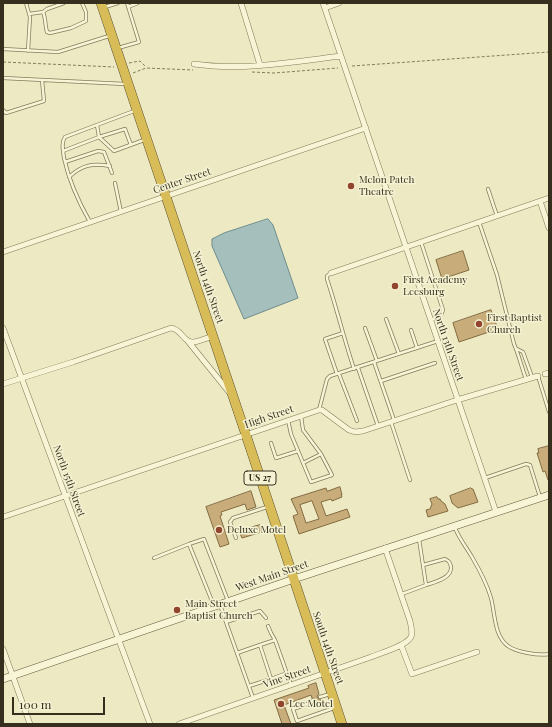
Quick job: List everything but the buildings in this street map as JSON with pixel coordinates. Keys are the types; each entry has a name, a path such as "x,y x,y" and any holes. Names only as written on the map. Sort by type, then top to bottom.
{"highway":[{"name":"North 14th Street","path":"101,6 294,579"},
{"name":"South 14th Street","path":"294,579 342,724"}],"main road":[{"name":"West Main Street","path":"3,679 385,548 549,495"}],"street":[{"path":"241,3 260,65"},
{"path":"324,6 339,3"},
{"name":"North 13th Street","path":"324,6 496,512"},
{"path":"194,64 213,67 260,65 341,56"},
{"name":"Center Street","path":"3,252 366,128"},
{"path":"331,273 549,198"},
{"path":"540,201 549,228"},
{"name":"North 15th Street","path":"3,328 117,640 150,724"},
{"path":"3,384 73,362 171,328 179,331 233,397"},
{"path":"187,340 192,342 213,336"},
{"path":"318,410 322,410 349,430 355,432 538,376"},
{"name":"High Street","path":"3,517 318,410"},
{"path":"385,548 410,621 412,633 410,639 401,645 412,674 477,652"},
{"name":"Vine Street","path":"179,724 371,657 401,645"},
{"path":"3,649 30,724"}],"lane":[{"path":"26,3 29,14 28,51"},
{"path":"29,14 43,12 64,3"},
{"path":"43,12 46,29 47,32 50,33 71,28 86,21 86,12 82,3"},
{"path":"101,6 118,3"},
{"path":"116,49 139,42 127,5 138,3"},
{"path":"3,49 58,52 111,35"},
{"path":"3,78 42,80 124,73"},
{"path":"3,110 6,113 44,101 42,80"},
{"path":"90,222 76,197 69,178 62,145 65,136 136,110"},
{"path":"97,125 99,137 114,151 146,139"},
{"path":"63,151 125,129 131,145"},
{"path":"65,162 98,151 104,152 112,173"},
{"path":"69,178 75,171 88,165 110,166"},
{"path":"115,183 121,212"},
{"path":"488,189 496,216"},
{"path":"479,222 497,275 517,355 526,379"},
{"path":"421,242 443,310 439,317 430,320"},
{"path":"331,273 327,279 343,333 378,426"},
{"path":"386,319 398,354"},
{"path":"365,328 410,480"},
{"path":"411,330 417,348"},
{"path":"343,333 325,339 357,421"},
{"path":"318,410 327,379 438,341"},
{"path":"516,349 523,352 532,378"},
{"path":"381,381 435,363"},
{"path":"538,376 549,412"},
{"path":"288,420 291,434 311,482 332,475 321,454 303,430 301,416"},
{"path":"271,443 276,458 298,451"},
{"path":"303,463 321,454"},
{"path":"484,478 526,464 530,465 540,497"},
{"path":"236,538 230,522 233,518 270,506"},
{"path":"454,525 475,563 491,598 493,612 501,639 508,646 530,654 549,654"},
{"path":"419,538 426,585"},
{"path":"154,558 204,539 228,601"},
{"path":"189,544 226,622 254,698"},
{"path":"401,595 448,576 451,573 450,563 445,559 423,565"},
{"path":"226,622 260,611 266,618"},
{"path":"268,626 275,640 291,685"},
{"path":"237,653 275,640"},
{"path":"260,645 271,679"},
{"path":"249,686 287,673"},
{"path":"320,697 332,694"},
{"path":"313,700 310,704 293,709 297,720 336,707"}],"path":[{"path":"3,62 124,73 144,70 146,66 140,61 124,73"}],"water":[{"path":"268,219 273,225 298,298 244,319 212,246 212,239 224,233"}],"place":[{"name":"Melon Patch Theatre","path":"351,186"},
{"name":"First Academy Leesburg","path":"395,286"},
{"name":"First Baptist Church","path":"479,324"},
{"name":"Deluxe Motel","path":"219,530"},
{"name":"Main Street Baptist Church","path":"177,610"},
{"name":"Lee Motel","path":"281,704"}]}
